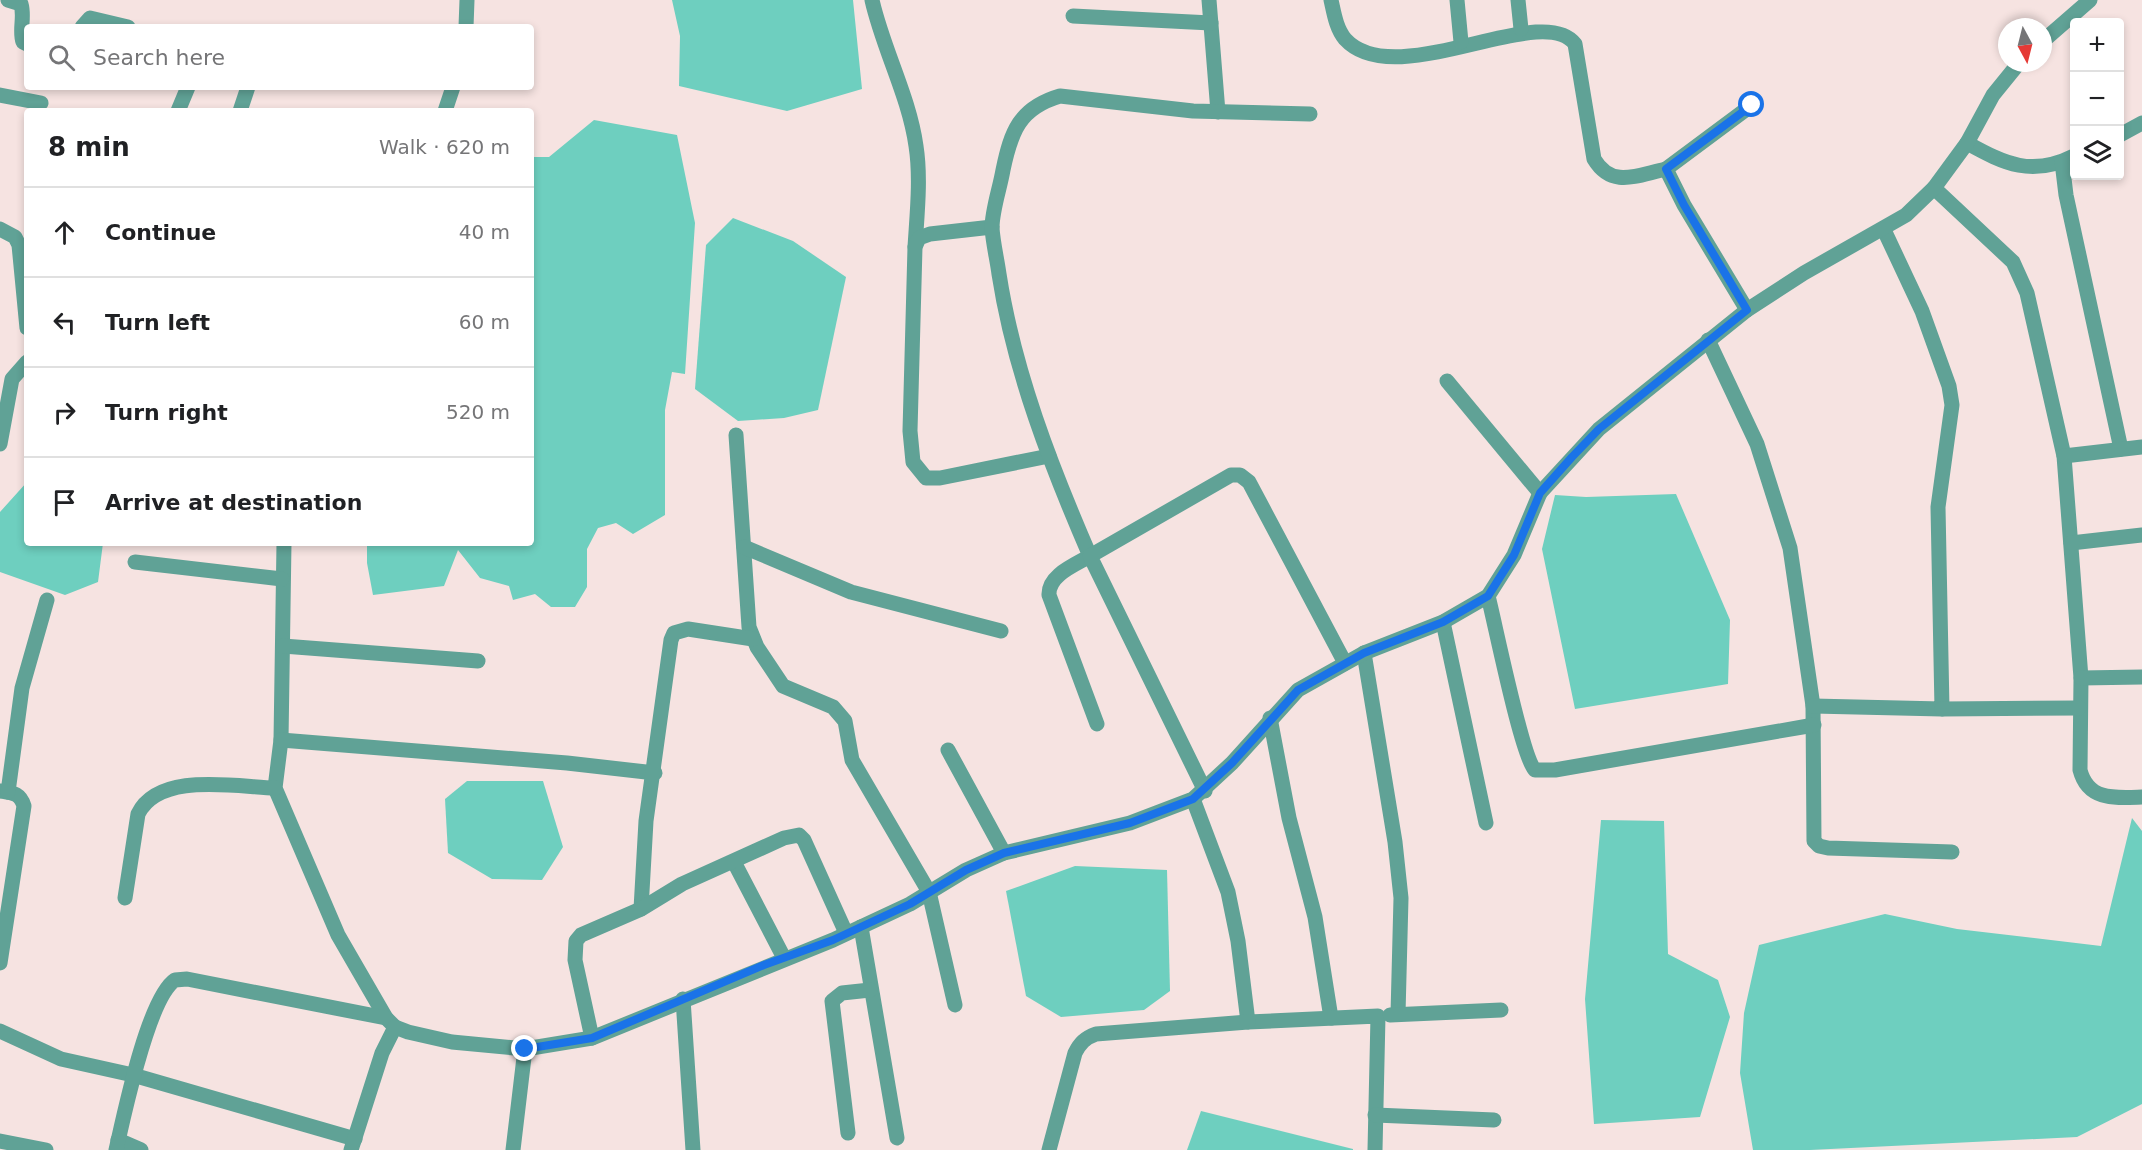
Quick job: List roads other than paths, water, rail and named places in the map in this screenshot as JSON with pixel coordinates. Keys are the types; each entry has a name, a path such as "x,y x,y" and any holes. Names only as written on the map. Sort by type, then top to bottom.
{"street":[{"path":"8,0 21,4 23,11 20,35 24,42"},
{"path":"466,24 467,0"},
{"path":"872,0 882,40 909,117 916,146 910,431 913,462 917,470 926,478 940,478 1049,456"},
{"path":"1209,0 1218,112"},
{"path":"1331,0 1338,27 1345,38 1372,55 1394,57 1521,29 1559,30 1569,34 1575,44 1594,159 1606,175 1615,178 1666,169 1752,105"},
{"path":"1457,0 1461,42"},
{"path":"1518,0 1521,29"},
{"path":"2052,32 2090,0"},
{"path":"1073,16 1211,23"},
{"path":"85,24 90,18 115,24"},
{"path":"141,1150 117,1145 133,1075 162,995 175,980 187,979 391,1022 452,1042 525,1049 592,1038 861,927 966,870 1004,853 1130,823 1199,795 1298,690 1364,653 1443,622 1488,596 1514,555 1540,493 1599,429 1747,310 1804,273 1884,230 1906,215 1934,188 1967,143 1993,95 2012,72"},
{"path":"179,108 187,90"},
{"path":"241,108 247,90"},
{"path":"446,108 452,90"},
{"path":"0,95 41,103"},
{"path":"1248,1022 1238,941 1228,892 1199,795 1090,556 1049,456 1010,332 992,227 1010,136 1020,120 1047,100 1060,96 1218,112 1310,114"},
{"path":"2124,133 2142,123"},
{"path":"1967,143 2000,161 2016,166 2037,167 2068,159 2066,195 2121,449"},
{"path":"1666,169 1684,205 1747,310"},
{"path":"1934,188 2002,249 2022,276 2064,456 2081,678 2080,770 2083,782 2100,796 2142,797"},
{"path":"915,247 919,238 930,234 992,227"},
{"path":"0,229 15,237 19,245 24,297"},
{"path":"1884,230 1922,310 1949,386 1952,405 1938,507 1942,709"},
{"path":"1708,340 1757,444 1790,548 1814,706 1814,841 1819,846 1952,852"},
{"path":"0,444 12,379 24,365"},
{"path":"1447,381 1540,493"},
{"path":"736,435 749,627 753,639 783,686 833,707 840,714 848,731 852,760 929,892 955,1005"},
{"path":"2064,456 2142,447"},
{"path":"1097,724 1049,595 1051,583 1090,556 1231,475 1240,475 1249,482 1345,663"},
{"path":"2071,543 2142,535"},
{"path":"0,1031 61,1059 133,1075 353,1145 391,1022 338,935 275,788 281,740 284,546"},
{"path":"744,547 851,592 1001,631"},
{"path":"135,562 282,579"},
{"path":"1488,596 1528,757 1535,770 1555,770 1814,725"},
{"path":"0,963 24,806 22,798 4,791 22,688 47,600"},
{"path":"1443,622 1486,823"},
{"path":"641,909 646,821 655,773 671,640 674,633 688,629 753,639"},
{"path":"283,646 478,660"},
{"path":"1364,653 1395,842 1401,898 1398,1014"},
{"path":"2081,678 2142,677"},
{"path":"1814,706 1942,709 2079,708"},
{"path":"1270,718 1289,819 1313,906 1331,1018"},
{"path":"281,740 567,763 655,773"},
{"path":"948,750 1004,853"},
{"path":"125,898 138,814 144,803 154,795 179,785 275,788"},
{"path":"592,1038 575,960 576,941 581,935 641,909 682,884 784,838 799,835 804,840 846,933"},
{"path":"734,862 784,958"},
{"path":"861,927 897,1138"},
{"path":"848,1133 832,1001 842,993 870,990"},
{"path":"683,999 693,1150"},
{"path":"1049,1150 1075,1053 1087,1037 1096,1034 1248,1022 1501,1010"},
{"path":"1375,1150 1378,1016"},
{"path":"513,1150 525,1049"},
{"path":"1375,1115 1494,1120"},
{"path":"0,1141 46,1150"}],"water":[{"path":"672,0 853,0 862,89 787,111 679,86 680,36"},
{"path":"594,120 677,135 695,223 685,374 672,372 665,410 665,515 633,534 616,523 598,528 587,549 587,587 575,607 551,607 535,594 513,600 509,586 480,578 458,550 444,586 373,595 367,563 367,546 534,546 534,157 549,157"},
{"path":"733,218 793,241 846,277 818,410 784,418 738,421 695,389 706,245"},
{"path":"24,485 24,546 103,546 98,582 65,595 0,572 0,512"},
{"path":"1676,494 1730,620 1728,684 1575,709 1542,549 1555,495 1586,497"},
{"path":"467,781 543,781 563,847 542,880 492,879 448,853 445,799"},
{"path":"2132,818 2142,831 2142,1104 2077,1137 1810,1150 1753,1150 1740,1073 1744,1013 1759,945 1885,914 1957,929 2101,946"},
{"path":"1601,820 1664,821 1668,954 1718,980 1730,1017 1700,1117 1594,1124 1585,999"},
{"path":"1075,866 1167,870 1170,991 1144,1010 1061,1017 1026,996 1006,891"},
{"path":"1201,1111 1353,1149 1353,1150 1187,1150"}]}
